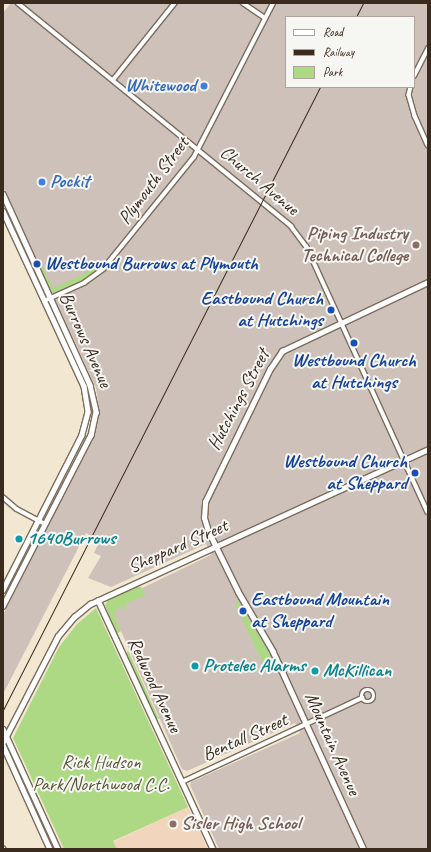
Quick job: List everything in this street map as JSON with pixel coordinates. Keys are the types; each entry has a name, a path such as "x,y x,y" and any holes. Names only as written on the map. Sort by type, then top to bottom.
{"street":[{"name":"Church Avenue","path":"18,3 291,226 307,248 428,512"},
{"path":"113,80 175,3"},
{"path":"243,3 265,18"},
{"name":"Plymouth Street","path":"44,302 84,282 103,269 198,149 273,3"},
{"path":"415,74 428,48"},
{"path":"411,88 409,95 415,116 428,145"},
{"name":"Burrows Avenue","path":"3,194 5,203 90,385 96,412 91,435 3,606"},
{"name":"Burrows Avenue","path":"3,211 84,386 88,412 82,435 3,590"},
{"name":"Hutchings Street","path":"216,547 204,518 207,494 273,364 290,346 428,282"},
{"name":"Sheppard Street","path":"3,742 58,636 82,609 98,600 428,449"},
{"path":"3,497 17,509 45,524"},
{"name":"Mountain Avenue","path":"216,547 273,652 363,849"},
{"name":"Redwood Avenue","path":"98,600 213,849"},
{"name":"Bentall Street","path":"182,782 307,725 362,698"},
{"path":"3,729 58,849"},
{"path":"3,745 50,849"}],"shaded area":[{"path":"11,3 428,3 428,849 219,849 190,785 191,782 300,733 295,723 187,771 182,769 109,604 211,555 206,544 111,587 88,578 101,556 94,553 99,542 86,533 3,694 3,615 95,432 99,410 96,388 3,187 3,13"},
{"name":"Sisler High School","path":"188,807 208,849 117,849 113,842"}],"green space":[{"path":"39,260 53,288 84,274 98,263 101,267 83,280 53,293 36,262"},
{"path":"137,586 141,587 146,595 125,604 127,608 123,610 121,606 116,609 117,612 114,614 121,631 117,634 105,605 109,599"},
{"path":"237,600 273,661 269,665 264,666 235,604"},
{"name":"Rick Hudson Park/Northwood C.C.","path":"96,608 188,807 113,841 117,849 64,849 13,738 59,647 77,624"},
{"path":"128,650 158,717 160,716 159,719 155,718 126,654"}],"railway":[{"path":"356,16 363,3"},
{"path":"3,710 319,88"}],"place":[{"name":"Whitewood","path":"204,86"},
{"name":"Pockit","path":"42,182"},
{"name":"Piping Industry Technical College","path":"416,245"},
{"name":"Westbound Burrows at Plymouth","path":"37,264"},
{"name":"Eastbound Church at Hutchings","path":"331,310"},
{"name":"Westbound Church at Hutchings","path":"354,343"},
{"name":"Westbound Church at Sheppard","path":"415,473"},
{"name":"1640Burrows","path":"19,539"},
{"name":"Eastbound Mountain at Sheppard","path":"243,611"},
{"name":"Protelec Alarms","path":"195,666"},
{"name":"McKillican","path":"315,671"},
{"name":"Sisler High School","path":"173,824"}]}
